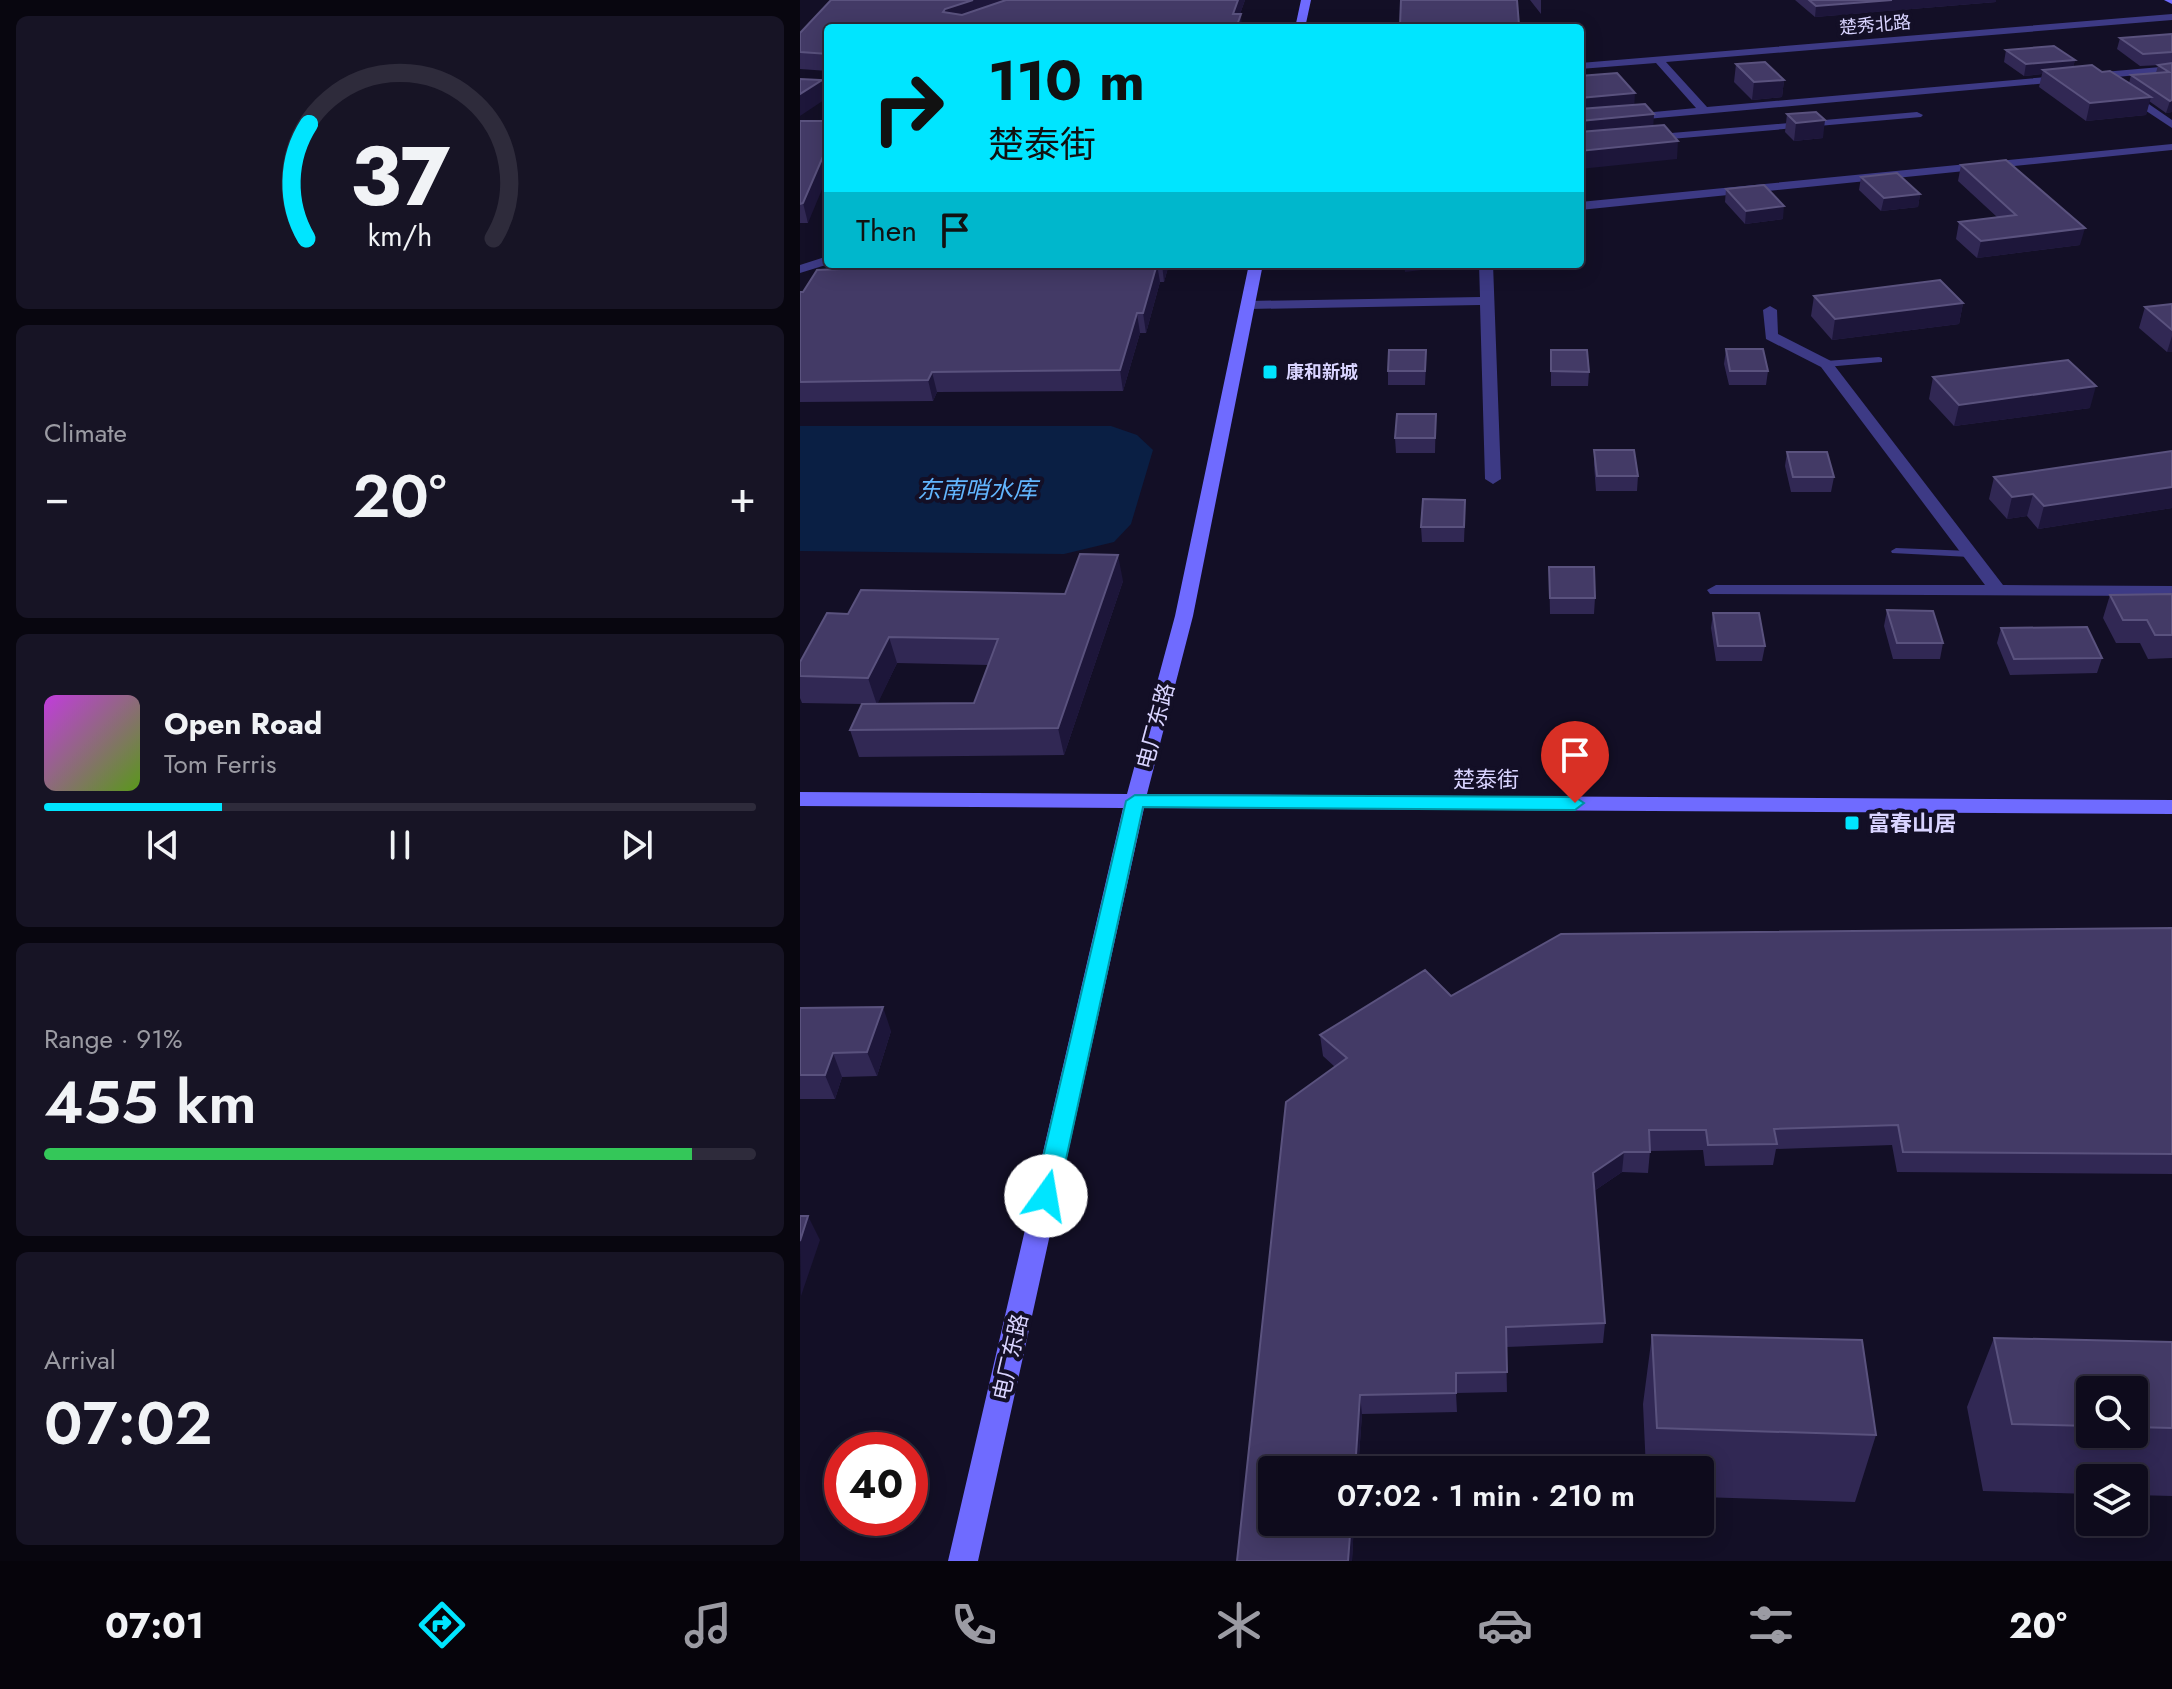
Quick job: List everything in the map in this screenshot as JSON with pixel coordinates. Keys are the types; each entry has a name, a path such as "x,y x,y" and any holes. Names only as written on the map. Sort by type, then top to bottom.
{"street":[{"path":"1301,24 1306,0"},
{"name":"楚秀北路","path":"1584,66 2172,17"},
{"path":"1658,59 1703,110"},
{"path":"1584,122 2172,69"},
{"path":"2099,76 2172,125"},
{"path":"800,92 824,92"},
{"path":"1721,108 1742,129"},
{"path":"1639,139 1917,115"},
{"path":"1584,206 2172,147"},
{"path":"800,269 824,261"},
{"name":"电厂东路","path":"963,1561 1135,801 1184,616 1255,268"},
{"path":"1486,268 1493,479"},
{"path":"1249,305 1487,301"},
{"path":"1770,310 1771,336 1826,364 1998,591"},
{"path":"1716,590 2172,591"},
{"name":"楚泰街","path":"800,799 2172,807"}],"lane":[{"path":"1826,364 1879,360"},
{"path":"1896,551 1970,554"}],"water":[{"name":"东南哨水库","path":"800,426 1111,426 1137,435 1153,450 1131,524 1114,542 1064,554 800,551"}],"building":[{"path":"831,0 973,0 943,12 962,15 1006,0 1238,0 1233,14 1241,14 1237,24 824,24 824,54 800,52 800,33"},
{"path":"1401,0 1517,0 1519,24 1400,24"},
{"path":"1809,0 1892,0 1816,6"},
{"path":"2172,34 2172,52 2143,54 2120,38"},
{"path":"2054,46 2075,60 2026,64 2006,50"},
{"path":"1765,62 1784,80 1754,82 1736,64"},
{"path":"2172,63 2170,101 2131,75 2169,72 2158,65"},
{"path":"2092,65 2102,72 2110,71 2151,97 2090,103 2043,70"},
{"path":"1617,73 1635,93 1584,98 1584,76"},
{"path":"800,79 822,80 800,94"},
{"path":"1645,104 1654,114 1584,121 1584,109"},
{"path":"1816,112 1825,120 1796,123 1787,114"},
{"path":"800,121 824,121 824,154 800,204"},
{"path":"1664,125 1678,141 1584,151 1584,132"},
{"path":"2006,160 2085,228 1981,241 1959,222 2016,215 1961,165"},
{"path":"1897,173 1920,194 1884,198 1861,177"},
{"path":"1764,185 1784,206 1746,211 1726,189"},
{"path":"1156,268 1143,313 1137,313 1120,370 932,372 928,380 800,382 800,292 817,270"},
{"path":"1940,280 1963,303 1835,319 1814,296"},
{"path":"2172,304 2172,330 2145,307"},
{"path":"1726,349 1763,349 1768,371 1730,371"},
{"path":"1389,350 1426,350 1425,371 1388,371"},
{"path":"1551,350 1587,350 1589,372 1551,371"},
{"path":"2068,360 2096,386 1959,405 1933,377"},
{"path":"1397,414 1436,414 1435,438 1395,438"},
{"path":"1594,450 1634,450 1638,476 1597,476"},
{"path":"2172,451 2172,487 2044,506 2033,494 2012,497 1994,477"},
{"path":"1787,452 1827,452 1834,477 1793,477"},
{"path":"1423,499 1465,500 1464,527 1421,527"},
{"path":"1080,554 1118,555 1058,728 850,730 862,704 974,703 998,639 889,637 868,678 800,676 800,662 827,613 848,614 861,590 1065,594"},
{"path":"1549,567 1594,567 1595,598 1550,598"},
{"path":"2172,594 2172,635 2155,635 2147,620 2123,620 2110,595"},
{"path":"1887,610 1933,611 1943,643 1897,643"},
{"path":"1713,613 1759,613 1765,646 1718,646"},
{"path":"2087,627 2102,658 2014,659 2001,628"},
{"path":"2172,928 2172,1154 1903,1152 1898,1125 1774,1129 1777,1144 1708,1145 1706,1130 1649,1130 1650,1152 1624,1152 1593,1173 1605,1323 1506,1327 1507,1372 1456,1373 1456,1393 1360,1395 1356,1456 1258,1456 1258,1536 1350,1536 1348,1561 1237,1561 1286,1102 1347,1058 1320,1035 1425,970 1451,996 1561,934"},
{"path":"883,1007 867,1052 833,1053 825,1075 800,1075 800,1008"},
{"path":"800,1216 808,1216 800,1241"},
{"path":"1652,1335 1862,1340 1876,1435 1657,1428"},
{"path":"1994,1338 2172,1342 2172,1428 2148,1427 2148,1376 2076,1376 2076,1426 2012,1424"}],"place":[{"name":"康和新城","path":"1270,372"},
{"name":"富春山居","path":"1852,823"}],"route":[{"path":"1046,1196 1135,801 1575,803"}]}
